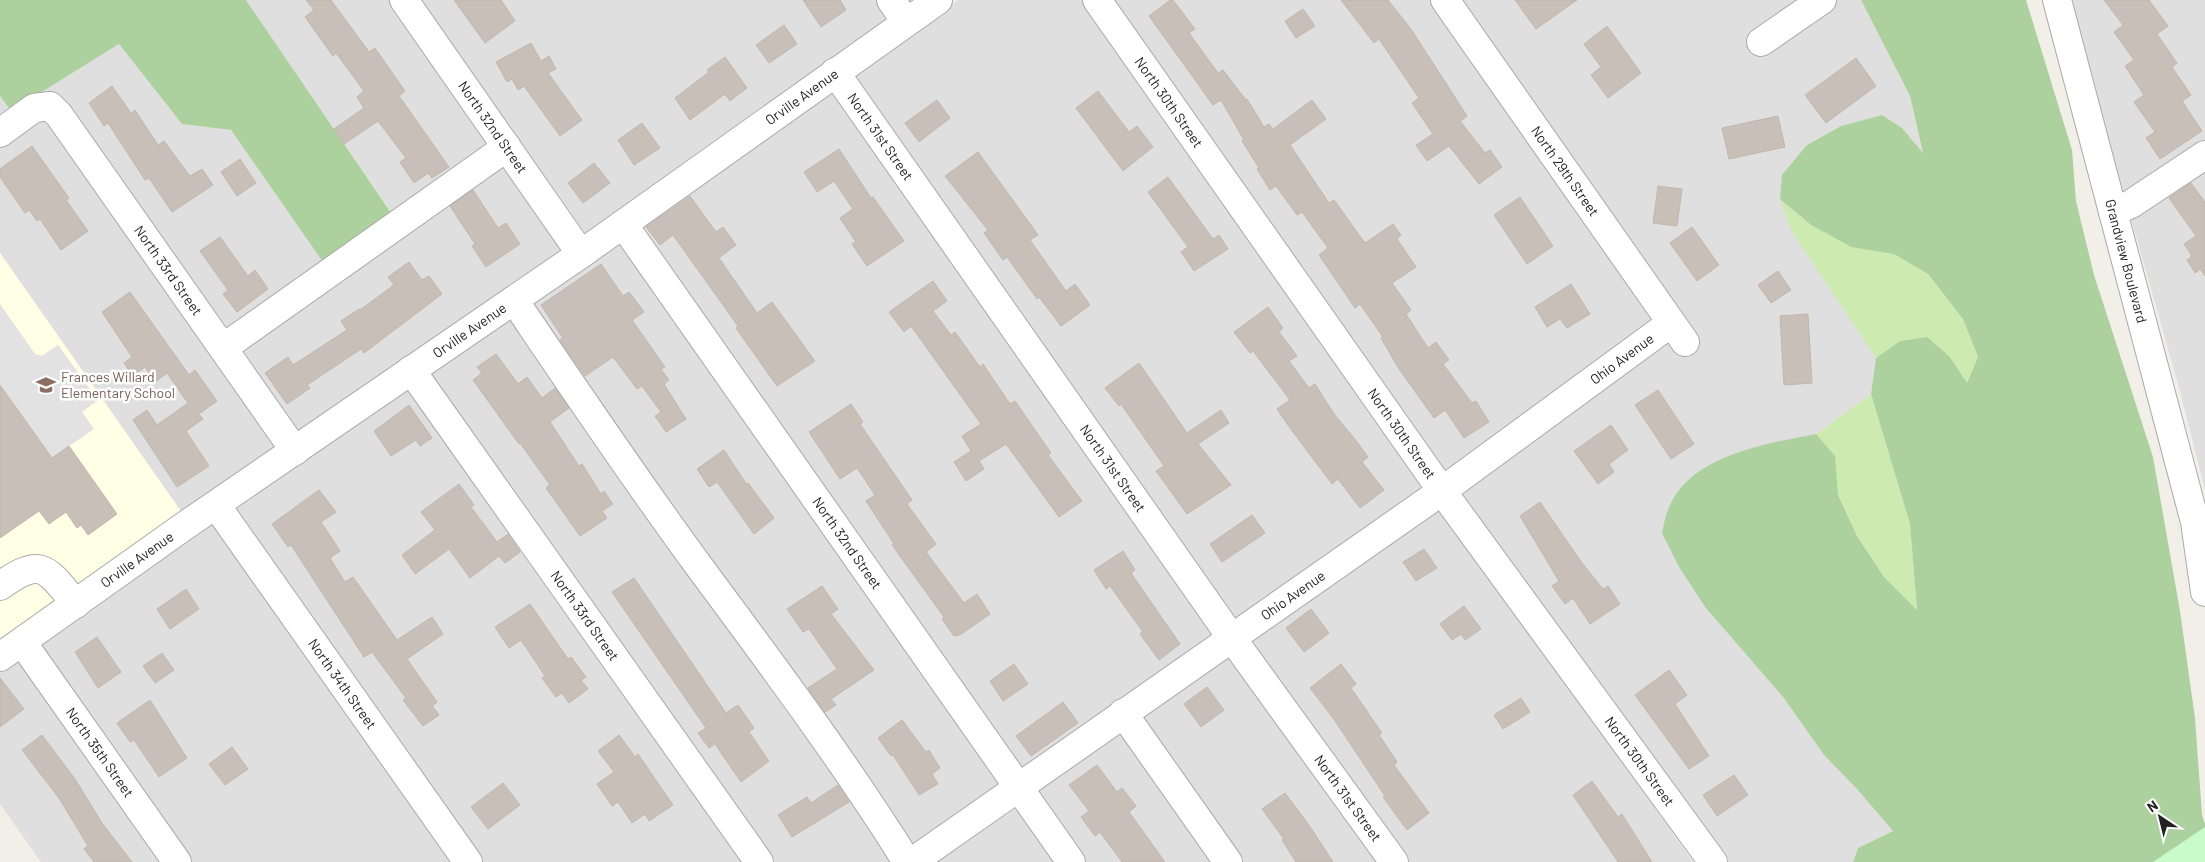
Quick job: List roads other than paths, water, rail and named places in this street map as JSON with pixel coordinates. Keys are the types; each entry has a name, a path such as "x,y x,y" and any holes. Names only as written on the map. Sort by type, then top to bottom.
{"street":[{"name":"North 32nd Street","path":"404,0 581,254"},
{"path":"891,0 906,22"},
{"name":"Orville Avenue","path":"11,650 216,505 581,254 938,0"},
{"name":"North 30th Street","path":"1097,0 1442,491 1713,862"},
{"name":"North 29th Street","path":"1445,0 1678,332"},
{"name":"Grandview Boulevard","path":"2058,0 2113,212 2200,519 2205,592"},
{"path":"1761,42 1809,4"},
{"name":"North 31st Street","path":"835,72 1231,637 1394,862"},
{"name":"North 33rd Street","path":"0,133 34,108 50,106 59,115 296,451"},
{"path":"223,348 507,147"},
{"path":"2113,212 2131,204 2205,155"},
{"name":"North 32nd Street","path":"623,224 1071,862"},
{"path":"514,300 647,493 765,652 875,810 907,862"},
{"name":"Ohio Avenue","path":"912,862 1442,491 1678,332"},
{"name":"North 33rd Street","path":"411,370 759,862"},
{"name":"North 34th Street","path":"216,505 468,862"},
{"path":"0,586 22,571 34,568 46,570 76,604"},
{"name":"North 35th Street","path":"11,650 177,862"},
{"path":"1123,713 1228,862"}],"place":[{"name":"Frances Willard Elementary School","path":"46,385"}]}
